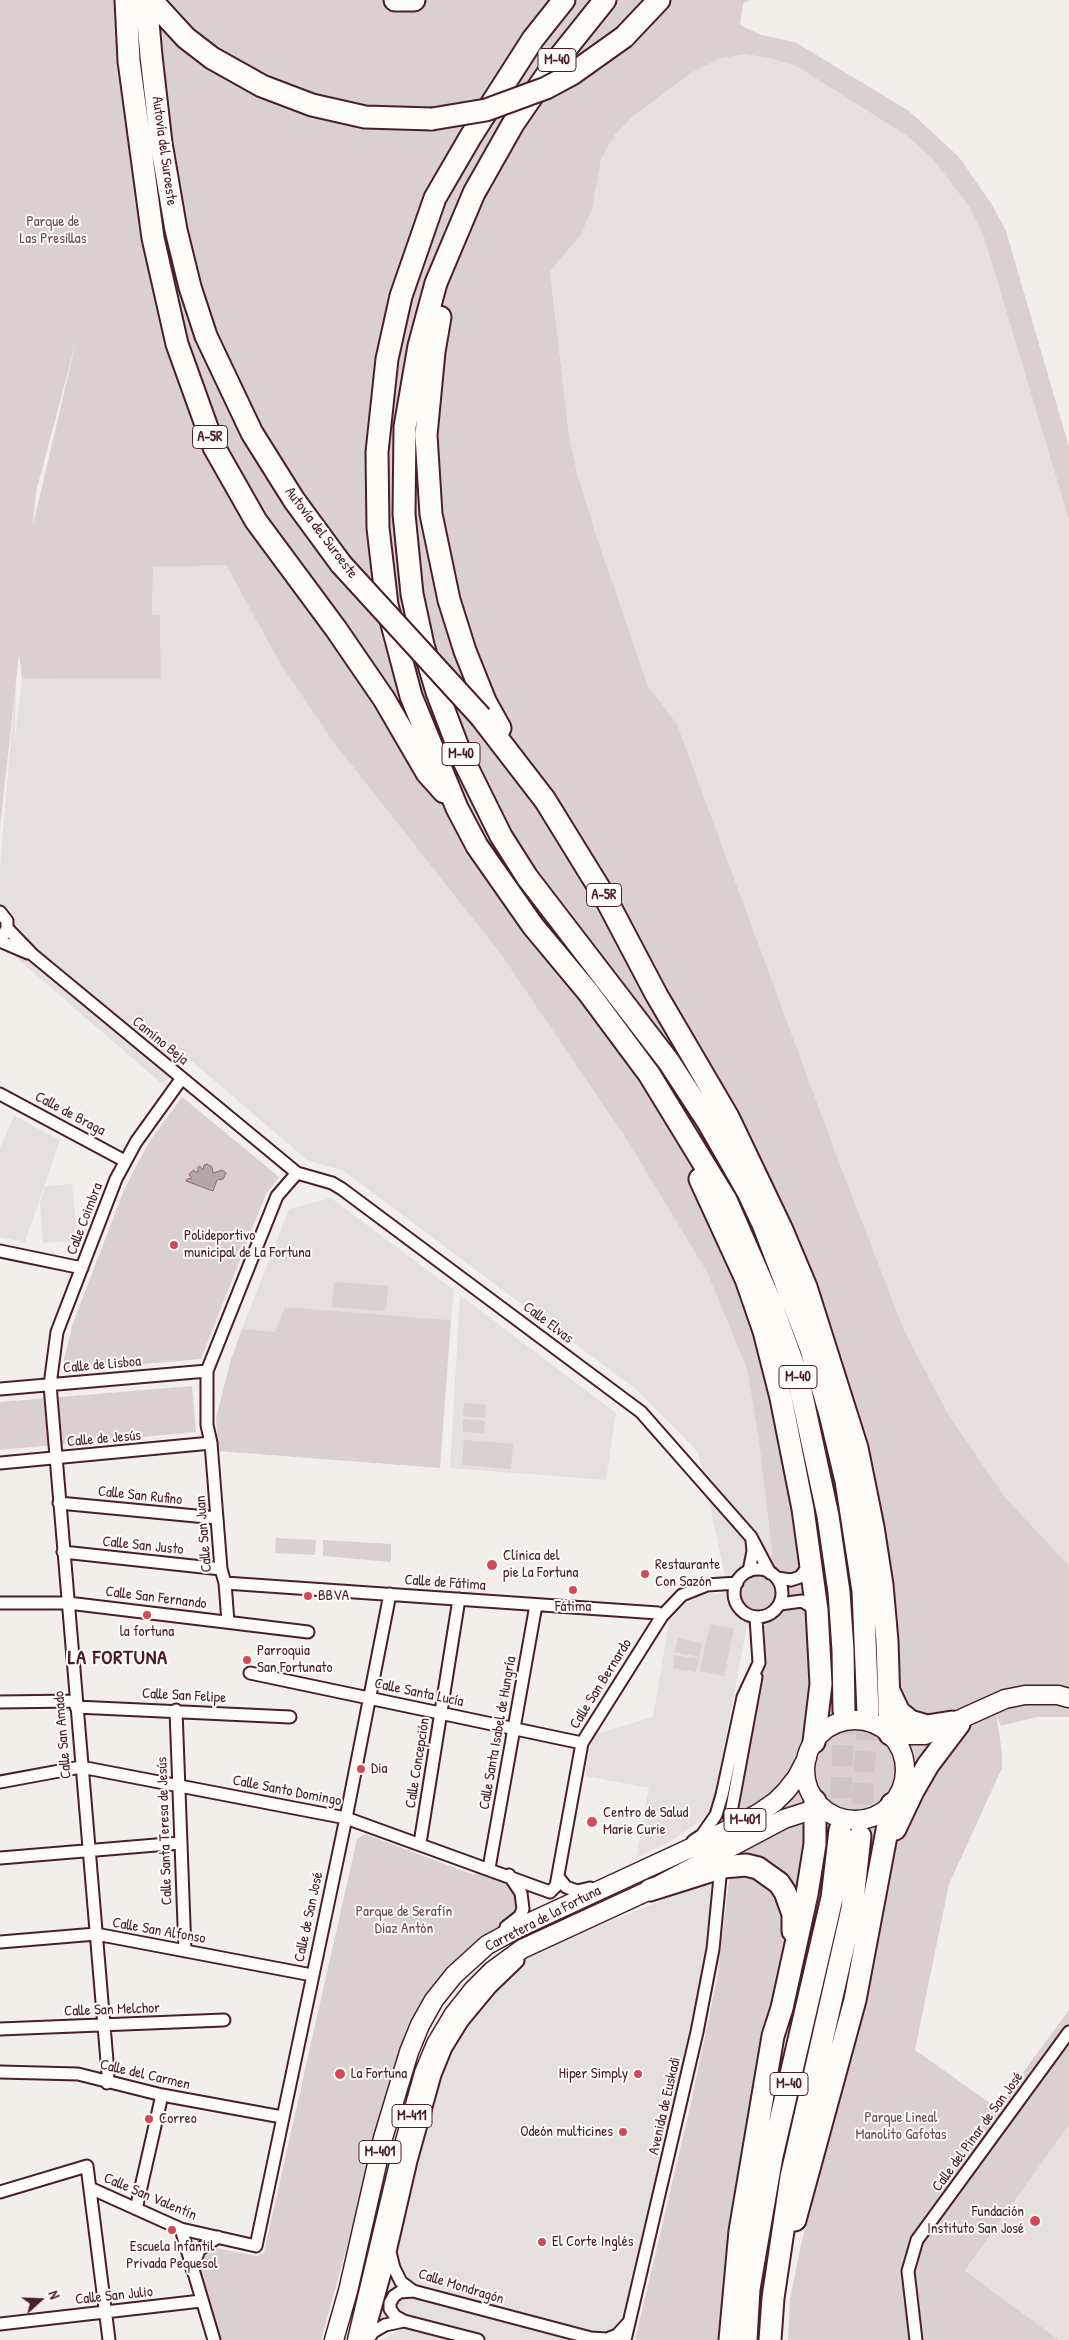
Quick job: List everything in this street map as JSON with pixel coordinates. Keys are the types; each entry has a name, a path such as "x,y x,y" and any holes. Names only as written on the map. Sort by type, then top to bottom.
{"highway":[{"name":"Autovía del Suroeste","path":"126,0 129,61 153,238 177,344 214,446 256,521 336,629 379,691 427,773 457,808"},
{"name":"Autovía del Suroeste","path":"146,0 161,143 176,230 190,287 206,336 252,432 294,500 342,564 481,718 545,800 606,899 656,994"},
{"path":"151,0 186,38 212,58 262,86 321,108 364,117 432,119 486,110 546,88 572,74 624,37 659,0"},
{"path":"395,0 414,0"},
{"name":"M-40","path":"564,0 528,48 471,136 435,198 401,296 387,359 377,452 378,528 387,605 411,696 457,808 477,846 533,926 588,992 649,1074 726,1200 771,1303 798,1377 828,1516 838,1582 843,1650 844,1711"},
{"name":"M-40","path":"605,0 557,60 514,124 474,193 436,283 419,346 405,427 404,514 412,594 436,692 461,755 501,836 532,883 668,1062 708,1122 748,1192 763,1224 811,1349 830,1414 846,1481 863,1591 868,1713"},
{"path":"452,243 434,352 426,436 431,514 449,600 465,651 485,701 545,800"},
{"path":"656,994 728,1117 782,1230 806,1286 856,1448 873,1527 882,1585 890,1734"},
{"name":"A-5R","path":"656,994 677,1042 732,1145 748,1192"},
{"path":"649,1074 658,1104 699,1177 746,1279 764,1331 781,1398 812,1561 817,1610 820,1684 810,1750"},
{"path":"889,1690 900,1712 910,1721 927,1726 955,1723"},
{"path":"880,1866 913,1791 955,1723"},
{"path":"778,2268 802,2196 855,2000 892,1804"},
{"path":"730,2340 740,2231 773,2036 782,2008 807,1894 815,1844 817,1805"},
{"name":"M-40","path":"746,2340 749,2289 772,2156 832,1898 840,1830"},
{"name":"M-40","path":"770,2340 772,2298 791,2177 852,1909 860,1836"},
{"path":"650,1890 735,1864 758,1868 779,1883 790,1904 793,1921 782,2008"}],"main road":[{"path":"890,1734 926,1735 1005,1699 1025,1695 1058,1695 1069,1698"},
{"path":"903,1786 905,1771 899,1747 890,1734 873,1723 851,1720 830,1727 810,1750 807,1783 817,1805 840,1818 859,1820 877,1816 892,1804 903,1786 934,1746 955,1723"},
{"name":"Carretera de la Fortuna","path":"334,2340 348,2291 383,2138 409,2052 420,2025 434,2000 454,1975 487,1945 520,1927 710,1839 775,1802 797,1777 810,1750"},
{"name":"Carretera de la Fortuna","path":"357,2340 400,2159 424,2073 436,2044 454,2014 492,1970 522,1950 650,1890 767,1828 817,1805"}],"street":[{"name":"Camino Beja","path":"0,912 7,919 4,932 297,1173"},
{"path":"0,941 33,956"},
{"name":"Calle Coimbra","path":"50,1385 57,1332 125,1161 182,1078"},
{"name":"Calle de Braga","path":"0,1094 125,1161"},
{"path":"207,1371 277,1196 297,1173"},
{"name":"Calle Elvas","path":"297,1173 332,1183 342,1189 641,1412 751,1537 773,1575"},
{"path":"0,1251 82,1268"},
{"name":"Calle de Lisboa","path":"0,1389 207,1371"},
{"name":"Calle San Juan","path":"207,1371 206,1408 218,1518 220,1570 225,1583 228,1622"},
{"name":"Calle San Amado","path":"50,1385 107,2083"},
{"name":"Calle de Jesús","path":"0,1463 211,1443"},
{"name":"Calle San Rufino","path":"59,1503 218,1518"},
{"path":"749,1571 753,1551 751,1537"},
{"name":"Calle San Justo","path":"63,1552 220,1570"},
{"path":"773,1575 782,1591 780,1604 770,1614 756,1618 742,1612 737,1605 734,1590 736,1583 749,1571 760,1569 791,1580 800,1577 812,1561"},
{"name":"Calle de Fátima","path":"225,1583 658,1613 662,1616"},
{"name":"Calle San Bernardo","path":"557,1882 582,1743 662,1616 682,1595 707,1585 736,1583"},
{"name":"Calle de San José","path":"256,2246 346,1818 390,1594"},
{"name":"Calle Concepción","path":"420,1843 459,1600"},
{"path":"780,1604 802,1601 817,1610"},
{"name":"Calle San Fernando","path":"0,1603 68,1603 308,1632"},
{"name":"Calle Santa Isabel de Hungría","path":"489,1868 536,1605"},
{"path":"730,1818 759,1663 756,1618"},
{"path":"664,1860 702,1835 716,1815 742,1697 759,1663"},
{"name":"Calle Santa Lucía","path":"250,1673 441,1712 513,1730 582,1743"},
{"name":"Calle San Felipe","path":"0,1702 76,1704 290,1717"},
{"name":"Calle Santa Teresa de Jesús","path":"176,1710 185,1951"},
{"name":"Calle Santo Domingo","path":"0,1782 81,1767 346,1818 420,1843 548,1891 553,1891 557,1882"},
{"path":"0,1858 180,1843"},
{"path":"487,1945 522,1912 520,1893 508,1875"},
{"name":"Avenida de Euskadi","path":"625,2340 698,2032 713,1949 720,1877"},
{"path":"557,1882 577,1891 619,1881"},
{"name":"Calle San Alfonso","path":"0,1942 96,1934 312,1975"},
{"name":"Calle Mondragón","path":"545,1938 491,1987 462,2022 446,2048 435,2075 422,2121 390,2252 396,2275 413,2291 592,2339 607,2339 617,2335 629,2322"},
{"name":"Calle San Melchor","path":"0,2029 224,2020"},
{"name":"Calle del Pinar de San José","path":"916,2340 908,2271 917,2240 1069,2032"},
{"name":"Calle del Carmen","path":"0,2072 78,2074 107,2083 162,2095 282,2117"},
{"path":"136,2209 162,2095"},
{"path":"0,2192 87,2166 109,2340"},
{"name":"Calle San Valentín","path":"90,2188 180,2229 256,2246"},
{"path":"180,2229 214,2340"},
{"path":"192,2269 199,2250 218,2237"},
{"path":"367,2340 390,2252"},
{"path":"413,2291 400,2292 394,2296 390,2303 390,2310 395,2316 404,2322 478,2340"},
{"name":"Calle San Julio","path":"0,2324 202,2301"},
{"path":"367,2340 373,2332 386,2325 404,2322"}],"shaded area":[{"path":"745,54 774,59 798,67 907,136 933,159 951,180 969,206 984,237 1069,520 1069,1566 1004,1496 948,1414 904,1330 839,1162 677,724 648,686 596,535 576,469 569,436 550,270 580,236 592,210 601,159 614,136 631,118 691,73 719,59"},
{"path":"226,565 281,665 334,743 500,953 627,1140 707,1272 747,1369 759,1442 772,1551 765,1634 747,1626 714,1800 709,1812 701,1820 671,1841 636,1858 649,1788 585,1776 593,1735 653,1717 669,1622 682,1607 697,1597 709,1593 720,1594 728,1589 698,1452 637,1390 342,1170 308,1161 188,1058 162,1084 18,959 0,936 0,868 16,676 15,739 22,679 161,678 160,615 152,615 153,567"},
{"path":"14,1116 60,1140 25,1242 0,1237 0,1148"},
{"path":"207,1164 212,1167 213,1173 222,1170 226,1173 223,1179 217,1180 213,1191 186,1181 192,1178 189,1175 191,1172 194,1170 198,1172 198,1167 200,1166 203,1170 204,1165"},
{"path":"72,1184 78,1241 43,1243 40,1202 45,1186"},
{"path":"331,1198 454,1290 451,1320 285,1307 275,1332 242,1329 289,1209"},
{"path":"460,1295 616,1413 606,1480 450,1468"},
{"path":"702,1884 714,1889 721,1909 722,1950 631,2340 382,2340 399,2330 366,2323 455,2021 497,1972 564,1940"},
{"name":"Fundación Instituto San José","path":"1069,2125 1069,2340 1059,2340 965,2272"}],"green space":[{"path":"0,0 751,0 743,3 740,25 761,35 795,42 909,111 959,157 992,205 1006,231 1069,447 1069,520 984,237 969,206 933,159 907,136 798,67 774,59 745,54 719,59 691,73 631,118 614,136 601,159 592,210 580,236 550,271 569,436 576,469 596,535 648,686 677,724 839,1162 904,1330 948,1414 1004,1496 1069,1566 1069,1717 1036,1717 1001,1726 996,1714 1002,1752 1002,1768 949,1884 915,2050 997,2108 1069,2010 1069,2125 965,2271 1059,2340 788,2340 790,2299 801,2245 878,1927 786,1907 787,1929 783,1959 750,2102 735,2211 723,2340 635,2340 691,2103 718,1974 730,1871 762,1668 767,1610 755,1611 749,1609 745,1606 740,1595 743,1584 752,1577 758,1576 770,1579 772,1551 759,1442 747,1369 707,1272 627,1140 500,953 334,743 281,665 226,565 153,567 152,615 160,615 161,678 22,679 19,654 0,828","holes":["75,345 33,525 36,492"]},
{"name":"Polideportivo municipal de La Fortuna","path":"182,1097 279,1177 266,1194 201,1359 63,1371 73,1323 124,1190 149,1142"},
{"path":"334,1282 388,1286 386,1311 332,1307"},
{"name":"Polideportivo municipal de La Fortuna","path":"285,1307 451,1320 440,1468 218,1451 216,1418 231,1359 242,1329 275,1332"},
{"path":"192,1386 196,1432 0,1450 0,1402"},
{"path":"464,1403 486,1405 485,1418 463,1416"},
{"path":"463,1419 485,1421 484,1433 463,1432"},
{"path":"464,1440 513,1444 511,1469 462,1465"},
{"path":"276,1538 316,1540 315,1555 275,1553"},
{"path":"323,1540 391,1544 391,1562 323,1556"},
{"path":"710,1624 734,1629 724,1676 700,1671"},
{"path":"678,1638 702,1643 699,1657 675,1652"},
{"path":"675,1655 699,1659 696,1672 673,1668"},
{"name":"Parque de Serafín Díaz Antón","path":"365,1834 474,1875 477,1869 504,1880 517,1895 519,1905 514,1916 454,1961 424,1998 409,2023 321,2340 221,2340 201,2271 201,2261 216,2248 257,2256 264,2252 357,1839"}],"tunnel":[{"path":"840,1830 844,1711"},
{"path":"860,1836 868,1713"}],"place":[{"name":"Polideportivo municipal de La Fortuna","path":"174,1245"},
{"name":"Clínica del pie La Fortuna","path":"492,1565"},
{"name":"Restaurante Con Sazón","path":"645,1574"},
{"name":"Fátima","path":"573,1590"},
{"name":"BBVA","path":"308,1596"},
{"name":"la fortuna","path":"147,1615"},
{"name":"Parroquia San Fortunato","path":"247,1660"},
{"name":"Dia","path":"361,1769"},
{"name":"Centro de Salud Marie Curie","path":"592,1822"},
{"name":"La Fortuna","path":"340,2074"},
{"name":"Hiper Simply","path":"638,2074"},
{"name":"Correo","path":"149,2119"},
{"name":"Odeón multicines","path":"623,2132"},
{"name":"Fundación Instituto San José","path":"1035,2221"},
{"name":"Escuela Infantil Privada Pequesol","path":"172,2230"},
{"name":"El Corte Inglés","path":"542,2242"}],"district":[{"name":"LA FORTUNA","path":"118,1659"}],"park label":[{"name":"Parque de Las Presillas","path":"53,230"},
{"name":"Parque Lineal Manolito Gafotas","path":"901,2126"}]}
